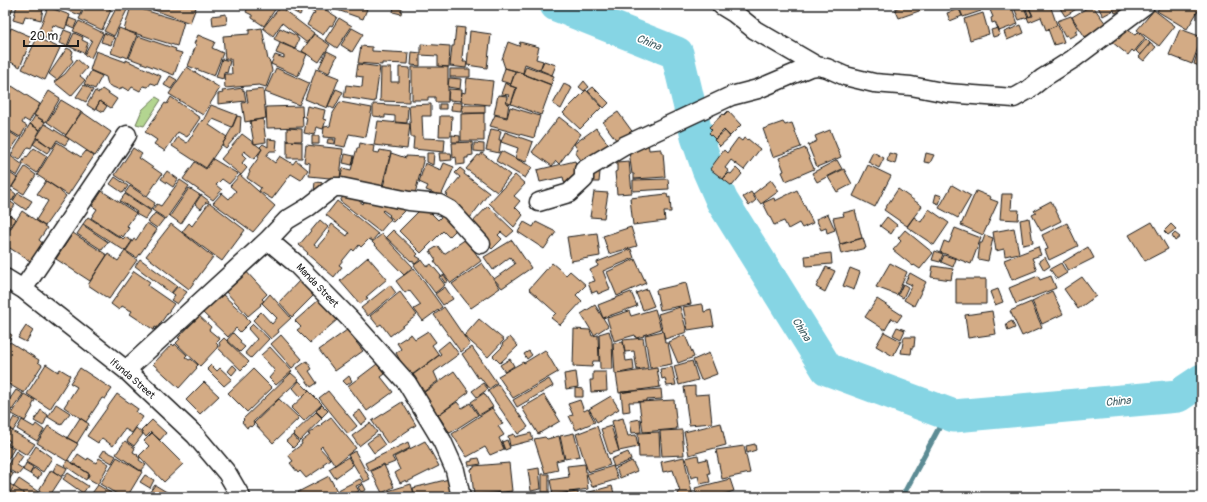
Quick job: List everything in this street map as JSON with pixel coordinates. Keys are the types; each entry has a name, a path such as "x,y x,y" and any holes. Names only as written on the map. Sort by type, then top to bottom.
{"street":[{"path":"721,5 734,13 755,30 817,66 827,68 845,76 874,83 911,86 947,93 1014,98 1073,59 1145,5"},
{"path":"539,202 569,193 584,179 584,170 624,146 731,96 758,89 810,67 817,66"},
{"path":"23,289 127,135"},
{"path":"126,370 268,240 287,220 307,208 334,187 341,187 410,201 439,204 450,210 480,244"},
{"name":"Manda Street","path":"268,240 294,262 349,318 407,383 442,441 455,470 461,497"},
{"name":"Ifunda Street","path":"5,278 23,289 126,370 195,435 227,473 240,497"}],"green space":[{"path":"156,97 161,100 144,126 136,124 142,110"}],"building":[{"path":"5,5 14,5 11,13 5,11"},
{"path":"17,5 26,5 43,9 41,20 25,16 23,23 13,20"},
{"path":"52,5 84,5 80,15"},
{"path":"86,5 110,6 109,9 111,10 102,30 79,19"},
{"path":"118,5 127,10 114,36 104,31"},
{"path":"197,5 190,23 143,6"},
{"path":"249,5 278,5 264,26 252,18 252,15 246,12"},
{"path":"281,5 305,5 300,15"},
{"path":"315,5 318,5 337,17 332,26 330,25 323,35 307,25 315,13 311,11"},
{"path":"323,5 356,5 367,9 363,19"},
{"path":"905,5 920,5 922,10 899,18 895,9"},
{"path":"979,5 981,11 963,17 959,7"},
{"path":"1003,5 1011,5 1018,24 999,31 995,22 992,23 991,18 993,17 990,10"},
{"path":"1013,5 1030,5 1024,7 1028,17 1019,20"},
{"path":"1035,5 1050,5 1057,25 1046,30 1041,17 1029,22 1027,17 1033,16 1029,7"},
{"path":"1058,5 1083,5 1065,16"},
{"path":"1092,5 1106,24 1085,37 1072,17"},
{"path":"1097,5 1124,5 1126,8 1115,13 1114,10 1103,16"},
{"path":"1161,5 1195,5 1200,8 1187,29 1157,11"},
{"path":"131,6 184,22 177,46 124,30"},
{"path":"48,7 70,15 65,29 53,25 48,39 37,35"},
{"path":"280,7 314,33 307,43 282,23 273,36 263,28"},
{"path":"394,7 402,8 401,14 393,12"},
{"path":"1029,8 1032,15 1029,17 1026,9"},
{"path":"959,9 962,16 950,21 947,13"},
{"path":"1154,10 1175,26 1159,46 1137,30"},
{"path":"983,13 989,34 970,40 964,19"},
{"path":"226,14 227,24 213,26 212,16"},
{"path":"1071,16 1078,29 1075,31 1077,34 1069,38 1067,35 1065,36 1057,21"},
{"path":"69,18 77,21 74,28 67,25"},
{"path":"339,18 352,26 337,48 325,40"},
{"path":"79,21 103,33 91,58 84,55 92,40 73,31"},
{"path":"5,22 10,24 5,37"},
{"path":"1021,25 1024,33 1007,40 1004,32"},
{"path":"1058,25 1064,42 1054,45 1048,29"},
{"path":"456,27 465,28 462,58 464,59 463,62 467,62 466,68 450,66"},
{"path":"11,28 32,37 20,67 7,60 8,57 5,56 5,42"},
{"path":"119,28 137,35 128,58 111,53"},
{"path":"262,28 268,60 272,71 266,87 259,85 225,88 224,74 232,74 231,59 225,59 223,36 249,34 249,30"},
{"path":"280,28 297,36 299,39 295,49 274,39"},
{"path":"352,28 363,34 352,52 341,45"},
{"path":"998,28 1000,35 993,37 991,30"},
{"path":"1125,28 1135,35 1138,32 1145,38 1134,52 1132,50 1128,55 1112,42 1116,37 1119,39"},
{"path":"1180,29 1202,37 1192,64 1169,55"},
{"path":"64,30 72,33 67,46 59,43"},
{"path":"470,31 491,34 487,68 467,65"},
{"path":"74,33 83,37 82,40 88,43 84,53 68,46"},
{"path":"104,33 114,37 111,45 101,42"},
{"path":"314,34 330,45 319,62 302,51"},
{"path":"198,35 215,42 212,48 223,53 214,76 188,66"},
{"path":"138,36 176,49 175,51 182,53 174,75 129,58"},
{"path":"37,38 60,48 45,80 22,69"},
{"path":"1146,39 1150,43 1140,55 1136,51"},
{"path":"508,42 519,46 520,42 539,47 536,59 543,61 540,70 525,64 523,73 505,68 502,59"},
{"path":"280,43 307,54 298,76 271,64 275,55 284,58 284,56 276,53"},
{"path":"1151,43 1156,47 1144,61 1139,57"},
{"path":"421,44 450,46 449,67 438,66 438,56 420,55 420,66 411,65 412,52 421,53"},
{"path":"361,46 372,47 372,51 409,53 408,64 382,63 382,65 358,63"},
{"path":"67,48 73,51 71,58 73,61 57,80 49,74"},
{"path":"96,51 126,62 126,60 161,76 157,85 151,83 148,87 143,86 140,91 132,87 129,91 122,87 120,90 108,85 106,77 90,70"},
{"path":"327,51 337,56 329,73 319,68"},
{"path":"1197,54 1202,55 1202,67 1194,64"},
{"path":"77,59 87,68 80,76 85,80 71,96 54,82 65,74"},
{"path":"222,59 230,61 227,73 224,72 223,79 216,77"},
{"path":"544,61 556,65 552,75 540,70"},
{"path":"358,64 380,67 375,102 344,97 346,85 362,87 363,77 356,76"},
{"path":"526,66 554,76 551,85 523,74"},
{"path":"187,67 220,88 203,115 169,94"},
{"path":"399,67 410,68 409,102 380,101 381,68 391,68 391,82 399,82"},
{"path":"412,67 448,67 448,102 435,102 435,97 428,97 428,100 412,100"},
{"path":"276,68 309,83 299,105 265,92"},
{"path":"505,68 515,71 511,84 501,81"},
{"path":"316,69 339,78 327,108 305,99"},
{"path":"450,69 470,69 470,77 450,77"},
{"path":"91,71 102,76 95,89 84,84"},
{"path":"516,71 552,85 541,115 511,104 517,88 510,86"},
{"path":"170,76 177,80 171,89 164,85"},
{"path":"449,78 461,79 460,89 448,87"},
{"path":"467,78 493,81 490,105 461,102 462,92 465,93"},
{"path":"584,81 589,87 584,91 579,87"},
{"path":"505,83 516,88 511,104 506,103 509,95 501,94"},
{"path":"564,84 572,88 561,109 553,104"},
{"path":"84,85 93,90 86,102 76,97"},
{"path":"12,86 40,104 29,122 24,119 22,123 27,126 20,137 5,128 5,97"},
{"path":"593,87 609,103 604,108 588,91"},
{"path":"243,88 246,101 218,104 218,94 223,93 222,91"},
{"path":"102,89 117,99 111,108 100,101 95,110 87,105 95,91 99,93"},
{"path":"263,89 266,118 245,122 242,103 248,102 246,91"},
{"path":"336,89 343,92 334,109 328,106"},
{"path":"449,89 462,90 461,101 448,100"},
{"path":"586,90 602,107 580,129 563,113"},
{"path":"49,91 60,98 46,122 34,115"},
{"path":"498,95 507,96 506,103 509,103 507,117 494,114"},
{"path":"171,97 200,118 187,137 178,132 165,151 154,144 157,140 145,132 165,103 167,104"},
{"path":"61,100 81,112 66,135 47,122"},
{"path":"100,101 107,106 103,112 96,108"},
{"path":"340,102 372,108 366,137 349,134 345,147 335,145 336,138 323,137 324,127 330,126 333,113"},
{"path":"452,102 462,103 461,111 451,110"},
{"path":"373,104 408,106 407,123 395,122 395,116 385,115 385,118 382,118 373,116"},
{"path":"431,104 431,116 422,116 423,138 445,139 444,152 413,149 414,137 411,137 409,105"},
{"path":"439,104 446,104 446,109 439,109"},
{"path":"211,105 237,115 232,127 213,119 209,125 227,137 206,168 172,146 178,137 187,143 202,120 203,121"},
{"path":"462,105 485,105 485,113 462,113"},
{"path":"302,106 303,127 267,128 266,107"},
{"path":"307,106 325,110 323,119 326,120 323,129 316,127 314,135 304,133 307,118 305,117"},
{"path":"510,107 540,116 534,138 490,126 495,115 507,118"},
{"path":"728,111 741,125 730,136 724,130 715,139 709,133 712,130 709,127"},
{"path":"82,112 111,132 95,156 65,136"},
{"path":"618,112 634,134 619,144 603,122"},
{"path":"484,113 484,141 461,141 461,114"},
{"path":"35,116 45,122 40,130 30,124"},
{"path":"237,116 241,117 240,132 226,148 222,145"},
{"path":"440,116 452,116 451,136 439,136"},
{"path":"559,117 581,134 559,164 556,161 552,166 532,152"},
{"path":"263,119 266,142 254,144 250,121"},
{"path":"378,121 410,124 407,149 374,145"},
{"path":"783,122 785,125 792,123 801,147 773,157 763,129"},
{"path":"30,124 40,130 31,148 28,147 20,160 11,155"},
{"path":"45,124 69,139 65,145 57,140 52,148 36,138"},
{"path":"287,128 302,129 302,141 287,141"},
{"path":"596,128 612,149 583,163 575,152 578,150 574,144"},
{"path":"5,129 19,138 10,151 5,148"},
{"path":"491,129 501,131 499,153 486,150"},
{"path":"830,130 841,157 817,167 808,145 817,141 815,136"},
{"path":"725,131 730,137 720,146 714,140"},
{"path":"505,132 533,142 526,162 515,158 518,148 501,142"},
{"path":"242,134 262,149 254,159 244,151 242,154 246,158 242,163 247,168 241,175 221,159"},
{"path":"452,135 460,136 460,142 452,142"},
{"path":"312,136 319,136 319,144 312,144"},
{"path":"38,138 51,148 47,153 33,144"},
{"path":"738,138 742,141 744,138 747,140 748,139 760,149 744,170 731,160 725,168 729,171 723,179 710,169 724,150 727,153"},
{"path":"268,139 277,140 276,151 270,151 266,156 275,163 280,156 293,164 296,160 308,170 301,180 291,174 272,199 259,191 261,188 247,178 250,172 249,171 259,157 258,156 262,149 260,147 263,144 268,147"},
{"path":"328,139 334,139 334,144 327,143"},
{"path":"287,141 302,142 302,158 287,158"},
{"path":"57,142 81,157 86,151 94,156 68,195 37,175"},
{"path":"472,142 473,155 465,158 465,164 457,165 456,157 453,158 452,143"},
{"path":"648,142 649,150 661,149 661,152 663,152 665,177 634,179 629,151"},
{"path":"360,143 374,146 373,152 379,153 380,150 391,152 381,190 340,179 343,168 351,170 357,148 359,148"},
{"path":"474,143 484,144 484,152 474,151"},
{"path":"306,145 343,149 340,179 309,176 310,163 304,162"},
{"path":"34,148 47,156 37,173 22,163 26,156 27,157"},
{"path":"133,148 142,154 139,158 162,174 147,196 115,175"},
{"path":"805,148 814,169 786,181 782,172 784,171 779,158"},
{"path":"501,151 532,167 525,178 496,161"},
{"path":"5,152 23,165 17,176 9,171 5,178"},
{"path":"873,152 884,158 879,168 868,162"},
{"path":"391,153 406,158 406,156 424,157 414,198 382,191"},
{"path":"427,153 434,153 433,165 427,162"},
{"path":"439,153 451,153 452,160 440,161"},
{"path":"482,153 510,175 497,192 466,169 478,155 480,156"},
{"path":"889,153 897,155 895,164 887,161"},
{"path":"926,153 934,155 930,163 924,162"},
{"path":"345,154 354,156 352,165 343,163"},
{"path":"213,159 238,174 229,184 222,179 216,185 222,190 213,200 183,179 195,162 206,169"},
{"path":"837,160 842,169 817,182 812,173"},
{"path":"575,161 581,181 565,185 563,177 540,182 537,170"},
{"path":"629,161 632,193 617,194 615,172 617,171 617,162"},
{"path":"425,163 441,170 444,163 454,167 441,196 426,190 428,186 419,182"},
{"path":"868,165 891,176 875,207 853,196"},
{"path":"25,167 36,175 24,194 12,187"},
{"path":"460,168 465,172 464,174 489,193 470,218 445,198 448,195 446,194 460,177 455,173"},
{"path":"736,168 742,174 732,186 723,179 729,173 731,174"},
{"path":"844,169 852,184 837,192 828,177"},
{"path":"167,171 178,179 173,187 161,179"},
{"path":"592,171 600,172 599,182 591,182"},
{"path":"10,173 17,178 6,196 5,181"},
{"path":"240,175 275,206 253,232 213,203 222,193 229,199 236,191 230,186"},
{"path":"515,175 525,184 514,196 520,201 515,207 523,215 514,227 489,203"},
{"path":"115,177 128,186 123,193 110,184"},
{"path":"668,179 669,189 633,191 633,180"},
{"path":"180,180 189,186 166,219 152,210 157,204 161,206"},
{"path":"771,180 779,191 761,204 753,194"},
{"path":"46,181 66,196 45,226 36,220 48,201 37,194"},
{"path":"315,182 325,183 324,191 314,191"},
{"path":"952,185 971,196 958,218 939,208"},
{"path":"130,186 155,203 151,210 125,193"},
{"path":"189,188 200,195 181,224 170,216"},
{"path":"898,189 922,206 907,226 884,210"},
{"path":"11,190 16,194 12,201 7,198"},
{"path":"797,190 813,223 802,228 799,223 788,229 784,221 774,225 763,203 774,198 775,201"},
{"path":"102,191 136,213 127,226 129,228 123,237 121,235 120,237 91,218 97,209 92,206"},
{"path":"347,191 363,204 367,195 399,207 404,211 393,222 391,221 393,219 389,216 390,215 383,210 382,211 391,219 380,232 340,201"},
{"path":"976,191 991,197 990,199 998,202 983,235 961,225"},
{"path":"594,192 608,193 604,218 590,217"},
{"path":"751,192 756,200 749,206 743,197"},
{"path":"18,193 32,201 26,210 13,201"},
{"path":"125,194 151,211 145,219 136,214 137,212 120,201"},
{"path":"667,194 668,198 670,197 671,212 664,212 665,221 633,225 630,198"},
{"path":"936,194 942,196 939,204 934,202"},
{"path":"1002,194 1012,194 1011,210 1019,210 1018,220 1000,219"},
{"path":"201,195 209,201 208,203 206,202 201,209 195,204"},
{"path":"5,198 15,205 5,219"},
{"path":"337,201 378,234 372,241 369,239 361,247 359,245 354,251 352,249 339,265 342,267 334,277 307,254 308,253 299,245 320,220 328,227 314,245 317,247 330,232 328,230 332,224 347,236 349,233 326,215"},
{"path":"1051,201 1061,221 1041,231 1032,215 1036,213 1034,210"},
{"path":"210,203 245,230 222,261 182,232 189,223 192,226"},
{"path":"424,206 438,220 444,214 458,228 449,237 443,231 421,253 399,231"},
{"path":"488,206 514,231 507,237 501,232 498,235 502,239 492,249 469,226"},
{"path":"929,209 949,223 934,245 907,227 914,217 921,222"},
{"path":"855,210 862,238 840,244 833,218 844,216 843,213"},
{"path":"22,211 47,228 39,240 45,245 33,263 5,245 5,237"},
{"path":"155,213 164,219 157,228 148,222"},
{"path":"828,214 835,230 827,233 826,228 821,230 816,219"},
{"path":"9,215 16,219 5,235 5,221"},
{"path":"88,217 120,238 121,237 123,239 125,237 132,241 125,251 83,224"},
{"path":"887,217 897,225 891,234 880,226"},
{"path":"1029,218 1033,243 1023,245 1020,220"},
{"path":"524,222 533,227 536,222 556,232 544,249 518,232"},
{"path":"1152,222 1168,249 1145,261 1129,235"},
{"path":"147,223 157,230 137,258 126,251 134,239 136,240"},
{"path":"1067,223 1078,246 1049,260 1045,250 1048,249 1042,235"},
{"path":"171,224 213,257 189,289 146,256"},
{"path":"1171,224 1176,229 1168,235 1164,231"},
{"path":"83,225 108,242 102,250 77,234"},
{"path":"631,227 637,246 609,254 603,236"},
{"path":"955,228 981,238 971,264 940,252 944,241 949,243"},
{"path":"1014,228 1019,253 1005,256 1004,249 996,251 993,232"},
{"path":"393,230 418,254 416,256 421,259 415,264 386,237"},
{"path":"905,230 933,253 920,269 914,265 913,266 893,250 901,241 898,238"},
{"path":"73,233 107,255 90,281 56,259"},
{"path":"597,233 600,256 571,261 567,237"},
{"path":"1175,233 1180,237 1175,241 1172,236"},
{"path":"382,234 413,267 404,275 372,242"},
{"path":"985,235 993,238 988,261 978,259 980,243 982,243"},
{"path":"863,238 866,248 841,254 839,245"},
{"path":"466,239 481,261 451,283 434,261 436,260 430,251 438,246 444,254"},
{"path":"512,240 531,268 502,288 494,279 515,264 510,257 493,270 484,257"},
{"path":"1038,247 1041,255 1032,258 1037,270 1012,280 1004,260"},
{"path":"1088,247 1094,258 1068,271 1063,262"},
{"path":"631,249 634,258 603,271 610,289 598,294 597,291 592,293 588,283 595,281 590,270 598,266 597,262"},
{"path":"125,251 137,260 109,299 88,285 108,254 118,261"},
{"path":"935,251 943,254 940,262 932,260"},
{"path":"831,253 832,264 806,266 805,256"},
{"path":"944,255 956,259 953,267 941,262"},
{"path":"368,257 387,279 360,304 340,281"},
{"path":"1045,257 1050,266 1044,270 1039,261"},
{"path":"140,259 177,286 171,293 135,266"},
{"path":"635,259 646,283 617,296 607,272"},
{"path":"422,260 427,267 431,264 441,276 439,277 445,285 435,293 414,265"},
{"path":"482,263 500,288 471,308 452,284"},
{"path":"552,263 566,275 570,271 586,285 576,295 582,301 560,325 551,318 556,313 529,289"},
{"path":"890,263 907,272 897,295 876,287"},
{"path":"1061,263 1067,273 1057,279 1050,269"},
{"path":"933,266 953,269 951,280 931,277"},
{"path":"826,267 835,271 825,292 816,287"},
{"path":"243,268 267,294 262,299 264,301 260,304 261,305 248,316 225,291 235,282 232,278"},
{"path":"414,268 442,307 423,321 414,309 421,305 409,290 405,293 396,281"},
{"path":"850,268 860,272 854,290 843,286"},
{"path":"134,271 150,282 148,286 174,304 154,330 130,314 132,311 122,306 119,310 111,304"},
{"path":"910,273 926,282 914,306 904,300 912,285 905,282"},
{"path":"444,275 448,281 445,283 441,277"},
{"path":"1038,276 1040,280 1051,276 1056,288 1016,304 1009,288"},
{"path":"1082,277 1096,296 1078,309 1064,289"},
{"path":"301,279 316,293 292,317 279,302"},
{"path":"956,279 986,279 986,304 956,304"},
{"path":"686,283 691,304 660,310 656,290"},
{"path":"903,284 908,287 903,298 898,295"},
{"path":"390,285 396,293 368,316 361,308"},
{"path":"178,286 187,292 177,304 171,300 175,295 172,293"},
{"path":"445,287 453,299 443,305 435,294"},
{"path":"647,289 654,306 643,310 636,293"},
{"path":"998,289 1003,302 995,305 990,292"},
{"path":"1052,291 1063,314 1042,324 1032,301"},
{"path":"400,292 417,315 390,336 381,324 378,326 370,316"},
{"path":"631,292 637,306 603,318 598,305"},
{"path":"221,293 247,317 246,318 250,322 240,332 236,328 228,337 202,312"},
{"path":"270,294 291,318 271,339 253,320 261,312 272,324 277,318 262,303"},
{"path":"321,298 332,310 330,312 337,320 310,343 297,330 301,327 295,321"},
{"path":"877,299 902,315 897,322 892,318 885,330 865,317"},
{"path":"1031,302 1042,327 1022,336 1010,311"},
{"path":"595,305 608,326 594,335 581,314"},
{"path":"703,305 704,312 711,310 714,326 688,330 683,307"},
{"path":"444,307 470,345 461,352 434,315"},
{"path":"680,307 687,332 665,339 658,314"},
{"path":"655,309 661,329 643,335 644,336 636,338 635,335 614,341 607,318 629,311 631,316"},
{"path":"992,311 996,334 968,338 965,315"},
{"path":"197,314 211,327 209,330 220,339 216,343 218,345 217,348 200,366 176,343 180,339 178,338 196,319 194,317"},
{"path":"479,319 504,340 488,357 464,336"},
{"path":"1012,321 1015,328 1008,331 1006,324"},
{"path":"253,324 269,339 251,358 245,353 257,339 248,329"},
{"path":"26,326 33,331 26,342 18,338"},
{"path":"897,327 905,330 901,339 893,335"},
{"path":"574,329 590,330 592,336 598,335 599,361 593,361 592,367 573,366"},
{"path":"347,330 363,351 335,371 319,350"},
{"path":"5,331 12,335 5,348"},
{"path":"428,331 436,342 432,345 439,355 409,377 400,363 401,362 396,353 401,349 397,343 411,334 415,339"},
{"path":"609,331 612,341 613,369 600,369 599,334"},
{"path":"663,331 665,343 668,343 672,364 650,368 645,335"},
{"path":"884,332 901,341 893,356 876,346"},
{"path":"233,333 245,347 240,352 227,340"},
{"path":"281,335 302,359 292,368 271,344"},
{"path":"685,335 694,357 678,363 669,342"},
{"path":"510,337 518,346 500,363 493,356 503,346 502,344"},
{"path":"904,337 915,337 914,347 912,347 911,354 901,353"},
{"path":"224,338 249,362 241,370 218,348 220,345 219,343"},
{"path":"643,338 648,368 637,370 634,351 625,352 623,340"},
{"path":"449,341 459,354 434,372 438,381 422,393 410,377 441,354 438,350"},
{"path":"10,342 39,360 38,362 42,365 24,393 5,382 5,350"},
{"path":"623,342 626,361 633,360 634,370 615,374 613,343"},
{"path":"172,344 174,346 175,344 187,355 185,357 189,360 191,359 198,365 179,388 153,364"},
{"path":"270,347 292,371 276,385 269,378 275,371 261,355"},
{"path":"472,347 497,383 489,389 480,377 478,378 462,354"},
{"path":"545,350 558,372 513,398 498,376 523,362 524,363"},
{"path":"529,351 532,355 527,359 524,354"},
{"path":"709,353 717,374 701,380 693,360"},
{"path":"510,359 514,366 505,372 500,365"},
{"path":"307,361 312,369 309,371 317,383 311,387 297,368"},
{"path":"692,361 698,380 679,385 674,366"},
{"path":"46,364 58,372 60,369 70,375 50,409 27,394"},
{"path":"377,364 385,374 381,377 393,392 367,411 348,386"},
{"path":"211,365 217,371 220,368 232,379 224,386 207,369"},
{"path":"233,365 237,369 232,375 228,371"},
{"path":"672,367 676,385 667,386 665,378 662,379 660,369"},
{"path":"80,368 112,389 105,399 102,398 86,422 64,407 77,387 70,383"},
{"path":"657,368 660,387 619,393 616,374"},
{"path":"253,369 272,388 247,412 228,393"},
{"path":"454,371 469,392 438,415 423,393"},
{"path":"576,372 578,387 566,389 564,374"},
{"path":"593,372 606,372 607,391 591,392 590,380 593,380"},
{"path":"291,373 299,380 253,422 254,424 251,427 250,426 247,428 242,422 244,420 243,419"},
{"path":"349,376 352,381 347,385 343,381"},
{"path":"549,379 553,386 517,407 513,400"},
{"path":"299,381 309,391 303,397 301,395 300,396 293,388"},
{"path":"204,382 219,396 200,414 186,400"},
{"path":"483,383 488,389 477,397 472,391"},
{"path":"498,384 528,427 518,434 488,391"},
{"path":"695,386 695,395 709,394 712,423 689,425 684,387"},
{"path":"575,388 583,389 583,397 575,397"},
{"path":"661,389 662,399 629,402 630,411 623,412 621,392"},
{"path":"16,390 23,394 12,410 5,406"},
{"path":"309,391 322,404 304,421 291,408"},
{"path":"328,391 357,426 348,434 319,398"},
{"path":"484,393 493,407 479,415 471,402"},
{"path":"24,394 35,400 32,406 33,407 25,421 12,414"},
{"path":"117,394 138,409 136,412 143,417 132,433 125,429 113,446 102,438 98,443 87,436"},
{"path":"544,395 560,421 538,434 522,408"},
{"path":"611,396 619,409 597,422 589,409"},
{"path":"279,399 299,418 273,443 254,423"},
{"path":"580,400 584,411 588,409 595,422 576,430 569,416 573,415 568,404"},
{"path":"674,400 677,429 643,432 639,402"},
{"path":"402,402 416,425 388,444 372,421"},
{"path":"457,402 462,408 470,403 478,415 450,433 438,415"},
{"path":"56,404 70,413 61,425 48,417"},
{"path":"322,405 328,411 322,417 316,411"},
{"path":"5,407 13,412 5,423"},
{"path":"492,408 503,424 498,426 504,435 499,438 504,449 490,455 485,447 467,457 452,434"},
{"path":"41,410 48,415 43,426 34,421"},
{"path":"360,410 367,420 361,425 353,415"},
{"path":"316,412 322,418 300,441 293,434"},
{"path":"14,417 20,420 13,431 8,428"},
{"path":"331,417 356,448 335,465 322,446 320,448 330,459 323,464 324,466 306,478 300,471 298,473 290,463 293,461 288,455 302,444 301,442 310,435 308,434"},
{"path":"80,418 89,424 77,443 67,438"},
{"path":"623,418 628,436 636,435 638,447 619,451 612,421"},
{"path":"640,419 641,432 632,433 630,421"},
{"path":"22,420 34,427 36,424 44,430 37,441 17,429"},
{"path":"152,420 166,433 160,440 151,432 146,437 141,431"},
{"path":"370,423 377,432 359,446 352,436"},
{"path":"721,423 726,445 689,455 684,432"},
{"path":"48,426 78,444 67,461 37,443"},
{"path":"597,426 610,465 588,472 576,434"},
{"path":"611,426 619,451 609,454 601,429"},
{"path":"5,427 35,444 27,455 8,444 10,441 5,438"},
{"path":"136,428 143,434 134,446 127,441"},
{"path":"682,430 684,455 662,456 660,431"},
{"path":"659,432 660,457 639,457 638,433"},
{"path":"152,433 183,464 164,482 139,456 149,446 144,441"},
{"path":"531,433 533,440 510,446 508,436 514,434 515,437"},
{"path":"574,433 580,456 565,459 560,436"},
{"path":"293,435 299,442 293,448 286,441"},
{"path":"378,435 385,445 374,453 367,443"},
{"path":"559,436 564,459 556,461 558,470 545,473 534,439 545,437 547,439"},
{"path":"507,440 510,448 505,450 502,442"},
{"path":"125,441 135,448 133,452 138,455 137,456 140,458 139,460 146,465 141,471 116,454"},
{"path":"425,441 439,466 407,482 406,480 400,483 395,473 400,470 394,457"},
{"path":"408,442 410,448 392,457 395,462 385,466 384,464 369,471 365,463"},
{"path":"5,444 14,449 5,464"},
{"path":"755,444 756,450 747,453 746,446"},
{"path":"36,446 52,458 43,472 26,462"},
{"path":"744,446 750,473 722,479 716,450"},
{"path":"104,450 116,456 112,463 100,456"},
{"path":"16,451 23,456 17,465 23,469 18,475 6,468"},
{"path":"355,451 370,479 364,482 348,455"},
{"path":"628,452 631,460 614,467 611,459"},
{"path":"78,454 87,460 88,458 96,463 99,458 109,464 98,484 87,478 90,474 72,463"},
{"path":"698,455 699,461 707,459 710,482 700,484 698,476 691,478 686,458"},
{"path":"117,457 142,472 127,497 122,497 100,484"},
{"path":"348,457 353,465 335,478 329,469"},
{"path":"684,457 693,497 679,497 678,492 680,492 673,470 663,472 661,462"},
{"path":"479,458 481,464 469,466 468,462 472,461 472,459"},
{"path":"68,460 89,474 86,480 64,465"},
{"path":"632,461 637,471 620,478 616,468"},
{"path":"26,463 33,467 30,474 23,470"},
{"path":"57,463 67,468 63,476 53,471"},
{"path":"509,463 512,491 474,495 471,469 474,468 474,466"},
{"path":"585,464 588,489 553,495 550,480 569,477 567,466"},
{"path":"384,465 394,487 382,493 371,471"},
{"path":"613,466 618,479 592,487 587,474"},
{"path":"34,468 41,473 38,479 30,474"},
{"path":"539,468 541,489 531,491 528,470"},
{"path":"5,469 13,474 5,486"},
{"path":"51,470 62,477 49,497 39,490"},
{"path":"68,473 88,486 83,493 63,479"},
{"path":"542,474 549,474 549,492 542,492"},
{"path":"145,475 154,480 150,488 140,482"},
{"path":"329,476 340,497 301,497 298,492"},
{"path":"453,478 458,497 415,497 413,488"},
{"path":"19,479 43,495 42,497 7,497"},
{"path":"360,479 363,483 356,486 359,491 348,497 342,497 338,490"},
{"path":"730,479 734,491 715,497 697,497 695,488"},
{"path":"7,482 29,497 5,497 5,485"},
{"path":"363,484 366,490 361,492 358,487"},
{"path":"411,484 414,494 406,497 390,497 388,491"},
{"path":"98,485 111,493 108,497 82,497 85,493 90,496"},
{"path":"155,485 175,497 146,497"},
{"path":"612,486 615,497 587,497 586,493"},
{"path":"512,492 512,497 477,497 477,496"},
{"path":"578,492 578,497 547,496"}],"waterway":[{"name":"China","path":"556,5 677,53 697,137 708,169 722,201 827,369 954,416 1178,396 1202,380"},
{"path":"902,497 947,413"}]}
